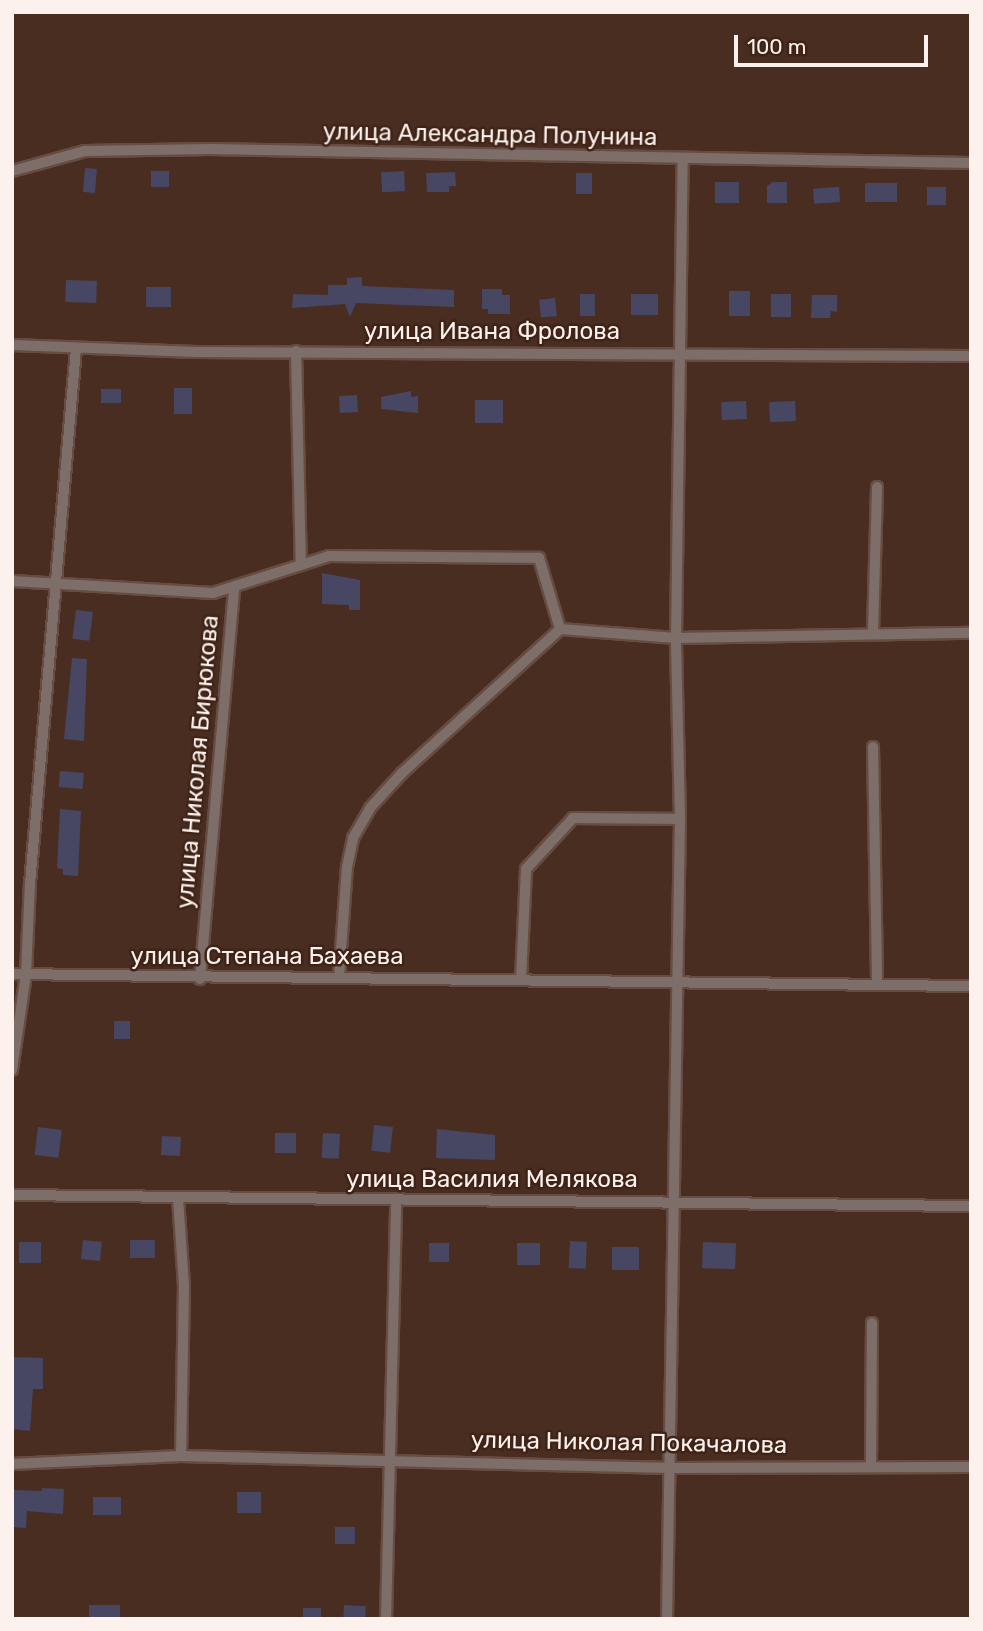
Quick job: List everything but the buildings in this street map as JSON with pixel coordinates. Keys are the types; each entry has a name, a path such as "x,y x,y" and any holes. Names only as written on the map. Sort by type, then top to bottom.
{"street":[{"name":"улица Александра Полунина","path":"12,171 99,151 211,149 971,163"},
{"path":"667,1619 680,820 677,638 683,159"},
{"name":"улица Ивана Фролова","path":"12,345 76,349 971,356"},
{"path":"12,1070 26,974 30,884 58,584 76,349"},
{"path":"296,351 302,564"},
{"path":"873,632 877,487"},
{"name":"улица Николая Бирюкова","path":"12,581 212,593 234,590 329,556 539,558 560,629"},
{"name":"улица Николая Бирюкова","path":"200,979 234,590"},
{"path":"339,978 347,867 353,838 370,808 402,773 560,629 677,638 873,632 971,633"},
{"path":"873,747 877,985"},
{"path":"521,980 526,869 573,818 680,820"},
{"name":"улица Степана Бахаева","path":"12,974 200,979 521,980 677,985 971,986"},
{"name":"улица Василия Мелякова","path":"12,1195 971,1206"},
{"path":"178,1198 184,1285 181,1456"},
{"path":"386,1619 387,1458 396,1201"},
{"path":"871,1465 872,1323"},
{"name":"улица Николая Покачалова","path":"12,1464 181,1456 387,1458 671,1468 871,1465 971,1467"}]}
